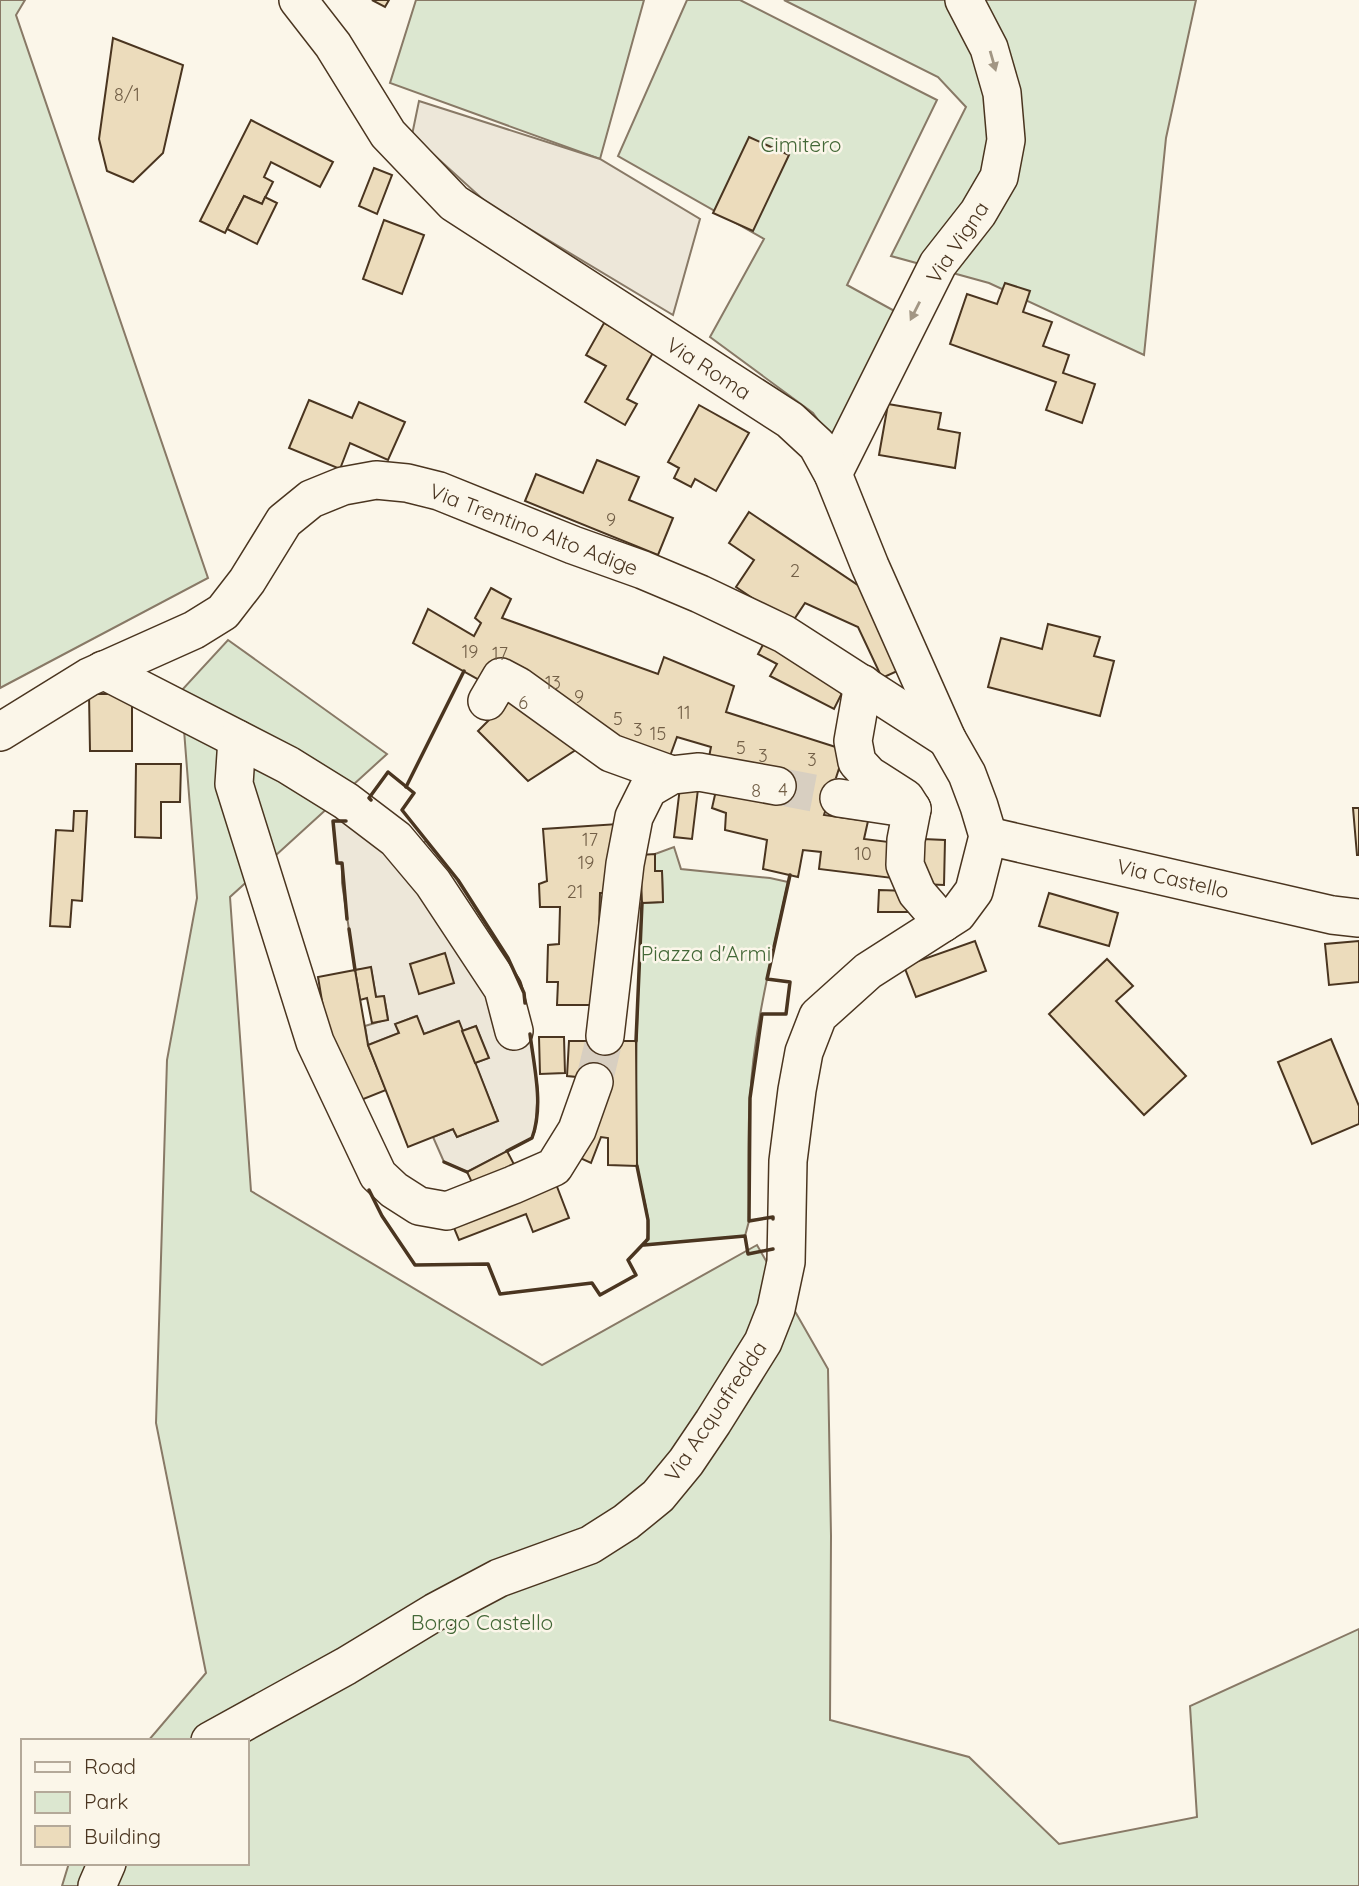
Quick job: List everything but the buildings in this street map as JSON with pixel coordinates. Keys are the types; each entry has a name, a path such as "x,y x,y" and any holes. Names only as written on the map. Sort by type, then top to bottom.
{"street":[{"name":"Via Roma","path":"298,0 332,45 388,134 454,203 790,420 817,445 833,474 870,566 947,739 967,774 988,836"},
{"name":"Via Vigna","path":"833,474 938,264 978,214 999,177 1006,140 1002,93 989,48 964,0"},
{"name":"Via Trentino Alto Adige","path":"0,732 89,677 194,629 223,612 247,581 284,521 312,499 343,486 376,480 407,483 439,491 700,594 784,635 947,739"},
{"path":"103,670 288,765 396,839 433,883 503,989 514,1031"},
{"path":"487,701 501,677 519,686 611,752 672,775"},
{"path":"863,684 853,741 857,762 869,775 905,798 912,809 905,865 917,893 943,923"},
{"path":"237,739 234,784 312,1030 331,1079 378,1175 394,1190 419,1206 447,1211 513,1185 554,1167 578,1130 594,1082"},
{"path":"605,1037 625,864 634,817 648,789 672,775 699,772 777,786"},
{"path":"839,798 912,809"},
{"name":"Via Castello","path":"988,836 1332,915 1359,918"},
{"name":"Via Acquafredda","path":"214,1739 499,1578 590,1545 626,1522 657,1496 686,1462 713,1422 763,1342 776,1309 786,1262 788,1161 797,1090 804,1052 818,1016 868,971 957,914 974,891 988,836"},
{"path":"97,1886 106,1865"}],"green space":[{"path":"0,0 25,0 16,15 208,578 0,688"},
{"path":"416,0 644,0 600,159 390,83"},
{"name":"Cimitero","path":"687,0 740,0 937,100 847,285 900,314 836,445 813,413 710,337 764,239 618,156"},
{"path":"784,0 1196,0 1166,138 1144,355 989,283 891,256 966,107 938,77"},
{"name":"Borgo Castello","path":"228,640 387,754 230,897 251,1191 542,1365 757,1245 828,1369 830,1720 969,1757 1059,1844 1197,1817 1190,1706 1359,1629 1359,1886 62,1886 68,1865 248,1865 248,1739 150,1739 206,1673 156,1423 167,1060 197,898 181,691"},
{"name":"Piazza d'Armi","path":"674,847 681,869 788,882 765,989 752,1071 749,1221 745,1236 644,1245 648,1227 637,1161 636,1096 642,903 663,902 662,872 655,871 655,854"}],"shaded area":[{"path":"419,101 600,159 700,219 673,315 488,204 412,135"},
{"path":"333,821 361,822 400,857 426,841 458,880 507,958 524,993 538,1090 535,1131 532,1138 467,1172 444,1162 433,1137 453,1129 457,1137 498,1121 475,1063 488,1058 476,1026 462,1031 458,1021 424,1034 416,1016 396,1024 399,1033 368,1045 365,1026 388,1019 384,996 376,997 371,968 355,970 342,883 342,864 337,863"}],"tunnel":[{"path":"777,786 839,798"},
{"path":"594,1082 605,1036"}],"wall":[{"path":"406,787 464,671"},
{"path":"371,800 369,798 388,772 414,793 402,810 458,880 508,958 524,993 525,1003"},
{"path":"346,821 333,821 337,863 342,863 347,919"},
{"path":"773,1219 749,1221 750,1098 762,1014 786,1014 790,982 767,979 790,875"},
{"path":"636,1041 642,903"},
{"path":"349,929 355,970"},
{"path":"507,1151 532,1138 536,1126 538,1100 530,1034"},
{"path":"444,1162 467,1172"},
{"path":"369,1190 382,1216 415,1265 488,1264 500,1294 592,1283 600,1295 636,1275 628,1260 648,1239 648,1220 637,1166"},
{"path":"644,1245 745,1236 748,1254 773,1249"}]}
